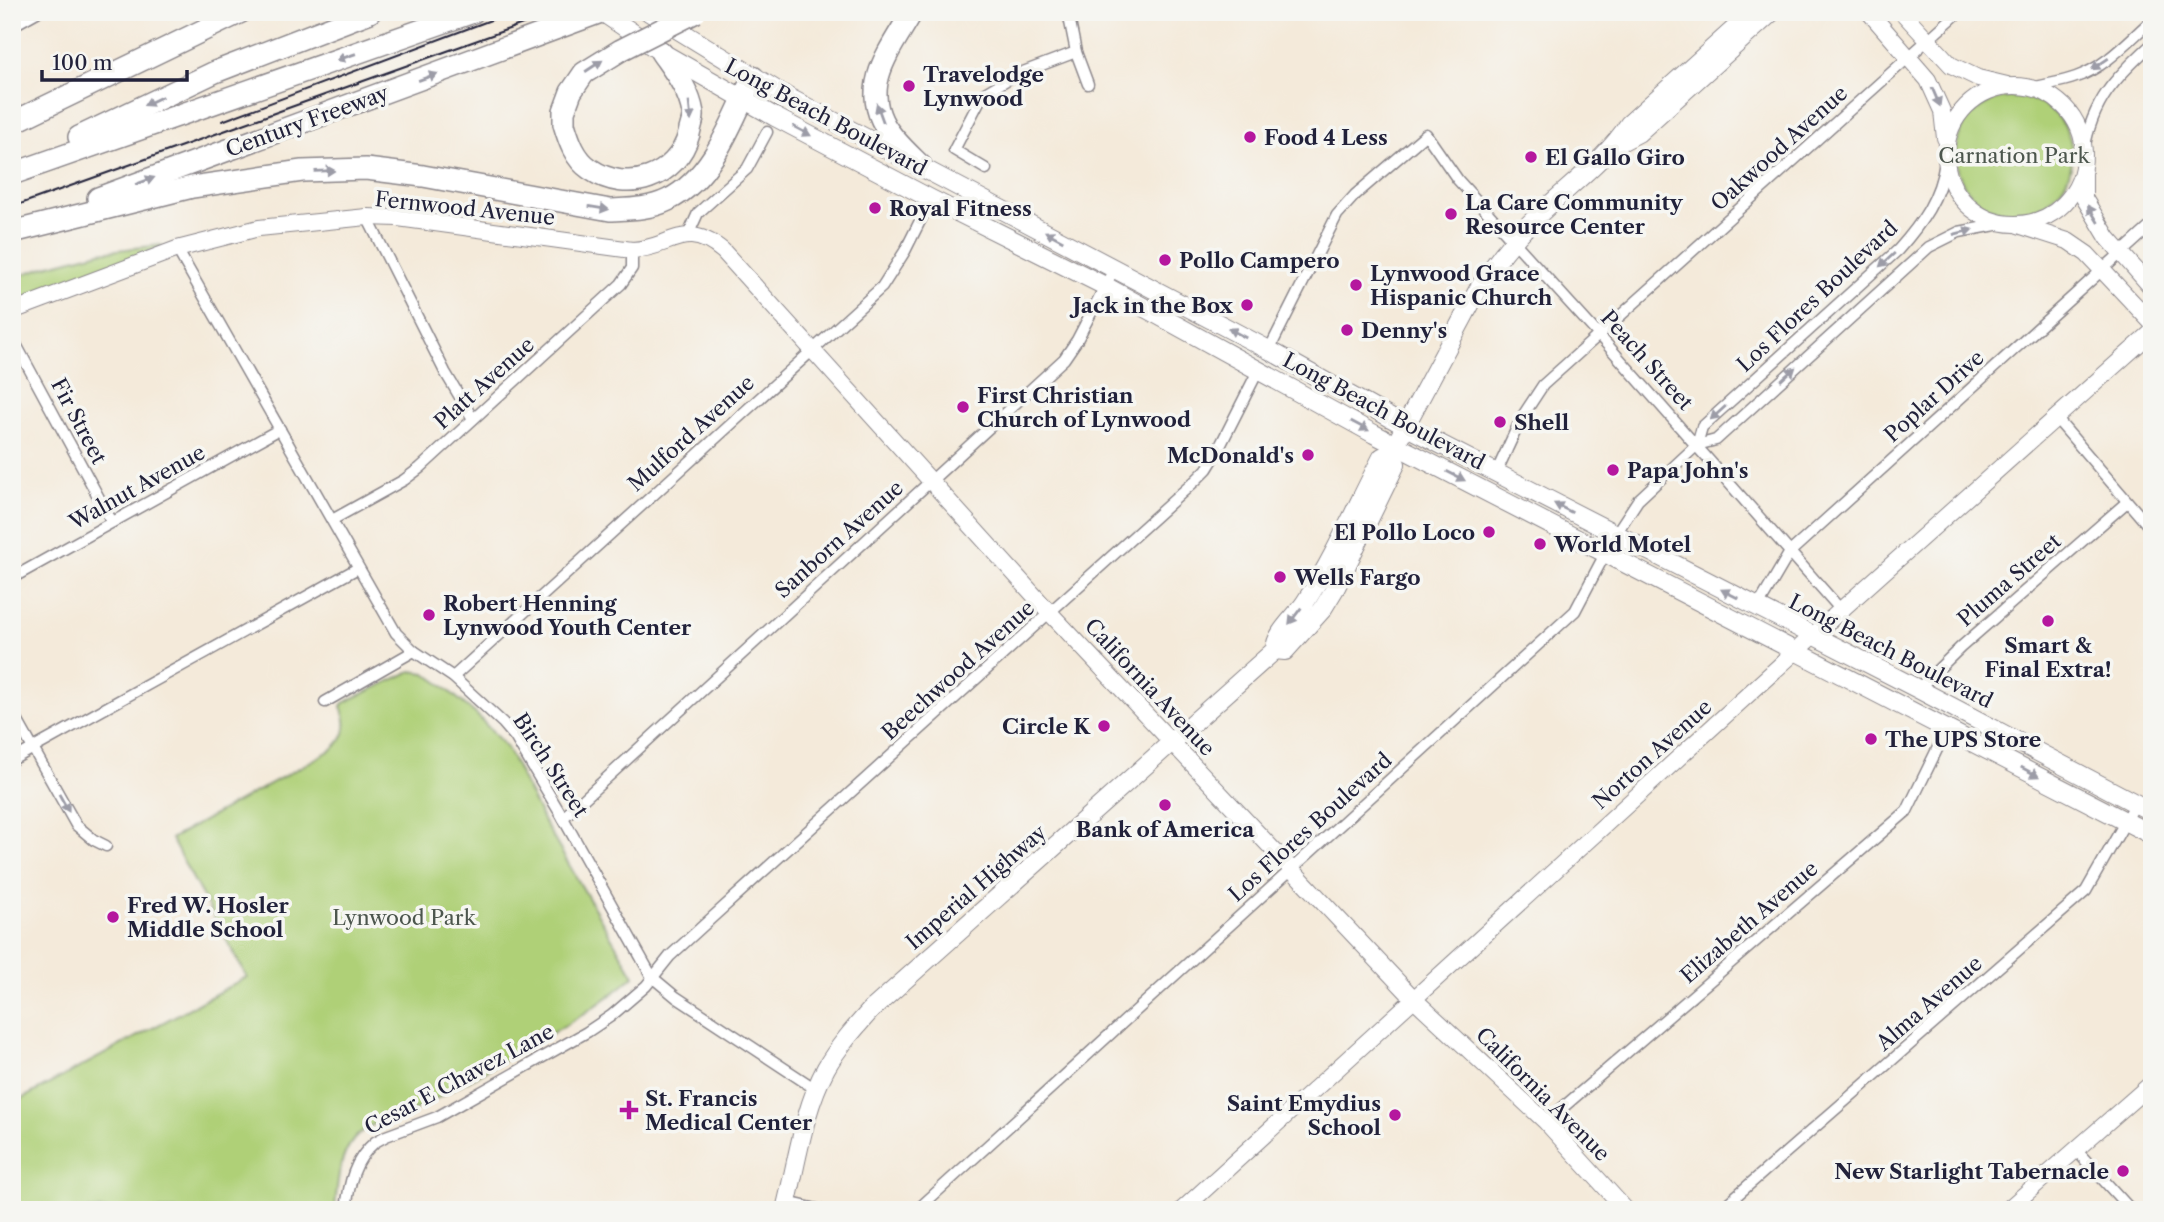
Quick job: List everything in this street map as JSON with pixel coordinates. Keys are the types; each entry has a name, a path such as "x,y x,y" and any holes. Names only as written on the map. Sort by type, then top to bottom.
{"highway":[{"path":"12,123 241,12"},
{"path":"39,163 62,145 215,72 370,12"},
{"path":"12,174 472,12"},
{"name":"Century Freeway","path":"12,231 601,12"},
{"path":"660,52 686,88 694,116 685,146 666,170 650,179 625,182 589,169 571,147 564,124 564,111 571,92 584,72 696,12"},
{"path":"912,12 877,75 876,101 885,126 921,166"},
{"path":"12,231 192,187 315,171 366,169 423,176 610,210 639,209 667,201 689,186 713,155 753,77"}],"main road":[{"name":"Long Beach Boulevard","path":"601,12 660,52 743,99 931,200 1105,286 1259,369 1393,449 1605,553 2152,835"},
{"name":"Long Beach Boulevard","path":"649,12 753,77 1269,350 1405,426 2144,808"},
{"name":"Imperial Highway","path":"1616,145 1629,124 1753,12"},
{"name":"Imperial Highway","path":"786,1206 806,1118 826,1069 870,1011 1275,650 1285,651 1322,610 1336,587 1396,464 1393,449 1479,288 1513,242 1542,211 1616,145 1638,133 1772,12"},
{"path":"1858,684 1863,680 1869,681 1908,698 1918,689"},
{"path":"1947,729 1954,722 1987,736 2001,733"}],"street":[{"path":"12,26 37,12"},
{"path":"1069,12 1076,52 1088,83"},
{"path":"1869,12 1933,89 1942,111 1945,162 1951,184 1963,202 1980,216 2068,241 2087,254 2152,323"},
{"path":"1902,12 1951,65 1978,78 2009,86 2032,88 2052,96 2069,111 2080,130 2084,159 2077,185 2067,201 2035,222 2009,224"},
{"name":"Oakwood Avenue","path":"1496,473 1522,417 1544,385 1959,12"},
{"path":"2032,88 2090,70 2152,20"},
{"path":"2152,44 2123,70 2105,93 2088,126 2084,159 2084,198 2120,254 2152,288"},
{"path":"986,169 954,150 984,94 1015,75 1076,52"},
{"path":"1946,145 1951,127 1968,105 1991,90 2009,86"},
{"path":"632,250 688,235 698,213 747,169 767,132"},
{"name":"Peach Street","path":"1269,350 1337,215 1354,195 1426,134 1458,180 1697,445 1841,610"},
{"name":"Los Flores Boulevard","path":"1697,445 1702,427 1913,233 1926,217 1937,196 1943,180 1945,162"},
{"name":"Mulford Avenue","path":"453,677 882,287 905,251 931,200"},
{"path":"367,217 445,372 473,419"},
{"name":"Fernwood Avenue","path":"12,311 177,249 259,228 367,217 442,222 632,250"},
{"name":"Los Flores Boulevard","path":"917,1210 1575,611 1615,535 1638,500 1697,445 1716,440 1929,247 1959,232 2009,224"},
{"name":"Poplar Drive","path":"1757,608 1790,552 2152,226"},
{"name":"California Avenue","path":"688,235 702,237 723,251 1050,613 1414,999 1546,1122 1626,1210"},
{"name":"Birch Street","path":"177,249 396,633 414,651 453,677 503,723 514,737 564,818 652,977 676,997 817,1090"},
{"name":"Platt Avenue","path":"332,520 411,475 621,284 632,268 632,250"},
{"name":"Sanborn Avenue","path":"564,818 1064,359 1077,340 1114,269"},
{"name":"Norton Avenue","path":"1182,1210 1795,651 2152,332"},
{"name":"Fir Street","path":"12,337 112,522"},
{"name":"Beechwood Avenue","path":"652,977 670,956 1207,469 1259,369"},
{"path":"2055,417 2152,530"},
{"name":"Walnut Avenue","path":"12,578 280,429"},
{"name":"Pluma Street","path":"1918,689 1971,638 2127,502"},
{"path":"12,760 358,568"},
{"path":"325,702 414,651"},
{"path":"12,711 76,825 106,846"},
{"name":"Elizabeth Avenue","path":"1546,1122 1907,811 1947,729"},
{"name":"Alma Avenue","path":"1720,1210 2086,891 2126,822 2144,808"},
{"name":"Cesar E Chavez Lane","path":"346,1210 354,1170 366,1150 375,1142 437,1117 587,1032 618,1010 652,977"},
{"path":"2007,1210 2027,1204 2076,1150 2152,1083"},
{"path":"2076,1150 2131,1210"},
{"path":"786,1206 821,1210"}],"green space":[{"name":"Carnation Park","path":"2014,97 2036,101 2055,114 2068,133 2072,155 2068,177 2055,196 2036,209 2014,213 1992,209 1973,196 1960,177 1956,155 1960,133 1973,114 1992,101"},
{"path":"162,247 12,304 12,278 100,252"},
{"name":"Lynwood Park","path":"411,671 425,673 442,685 477,715 507,748 544,822 634,976 588,1011 539,1041 421,1107 377,1123 361,1132 341,1163 335,1210 12,1210 12,1104 247,977 171,839 331,750 340,741 345,730 341,707 343,703"}],"tram line":[{"path":"222,121 512,12"},
{"path":"12,207 556,12"}],"place":[{"name":"Travelodge Lynwood","path":"909,86"},
{"name":"Food 4 Less","path":"1250,137"},
{"name":"El Gallo Giro","path":"1531,157"},
{"name":"Royal Fitness","path":"875,208"},
{"name":"La Care Community Resource Center","path":"1451,214"},
{"name":"Pollo Campero","path":"1165,260"},
{"name":"Lynwood Grace Hispanic Church","path":"1356,285"},
{"name":"Jack in the Box","path":"1247,305"},
{"name":"Denny's","path":"1347,330"},
{"name":"First Christian Church of Lynwood","path":"963,407"},
{"name":"Shell","path":"1500,422"},
{"name":"McDonald's","path":"1308,455"},
{"name":"Papa John's","path":"1613,470"},
{"name":"El Pollo Loco","path":"1489,532"},
{"name":"World Motel","path":"1540,544"},
{"name":"Wells Fargo","path":"1280,577"},
{"name":"Robert Henning Lynwood Youth Center","path":"429,615"},
{"name":"Smart & Final Extra!","path":"2048,621"},
{"name":"Circle K","path":"1104,726"},
{"name":"The UPS Store","path":"1871,739"},
{"name":"Bank of America","path":"1165,805"},
{"name":"Fred W. Hosler Middle School","path":"113,917"},
{"name":"St. Francis Medical Center","path":"629,1110"},
{"name":"Saint Emydius School","path":"1395,1115"},
{"name":"New Starlight Tabernacle","path":"2123,1171"}]}
